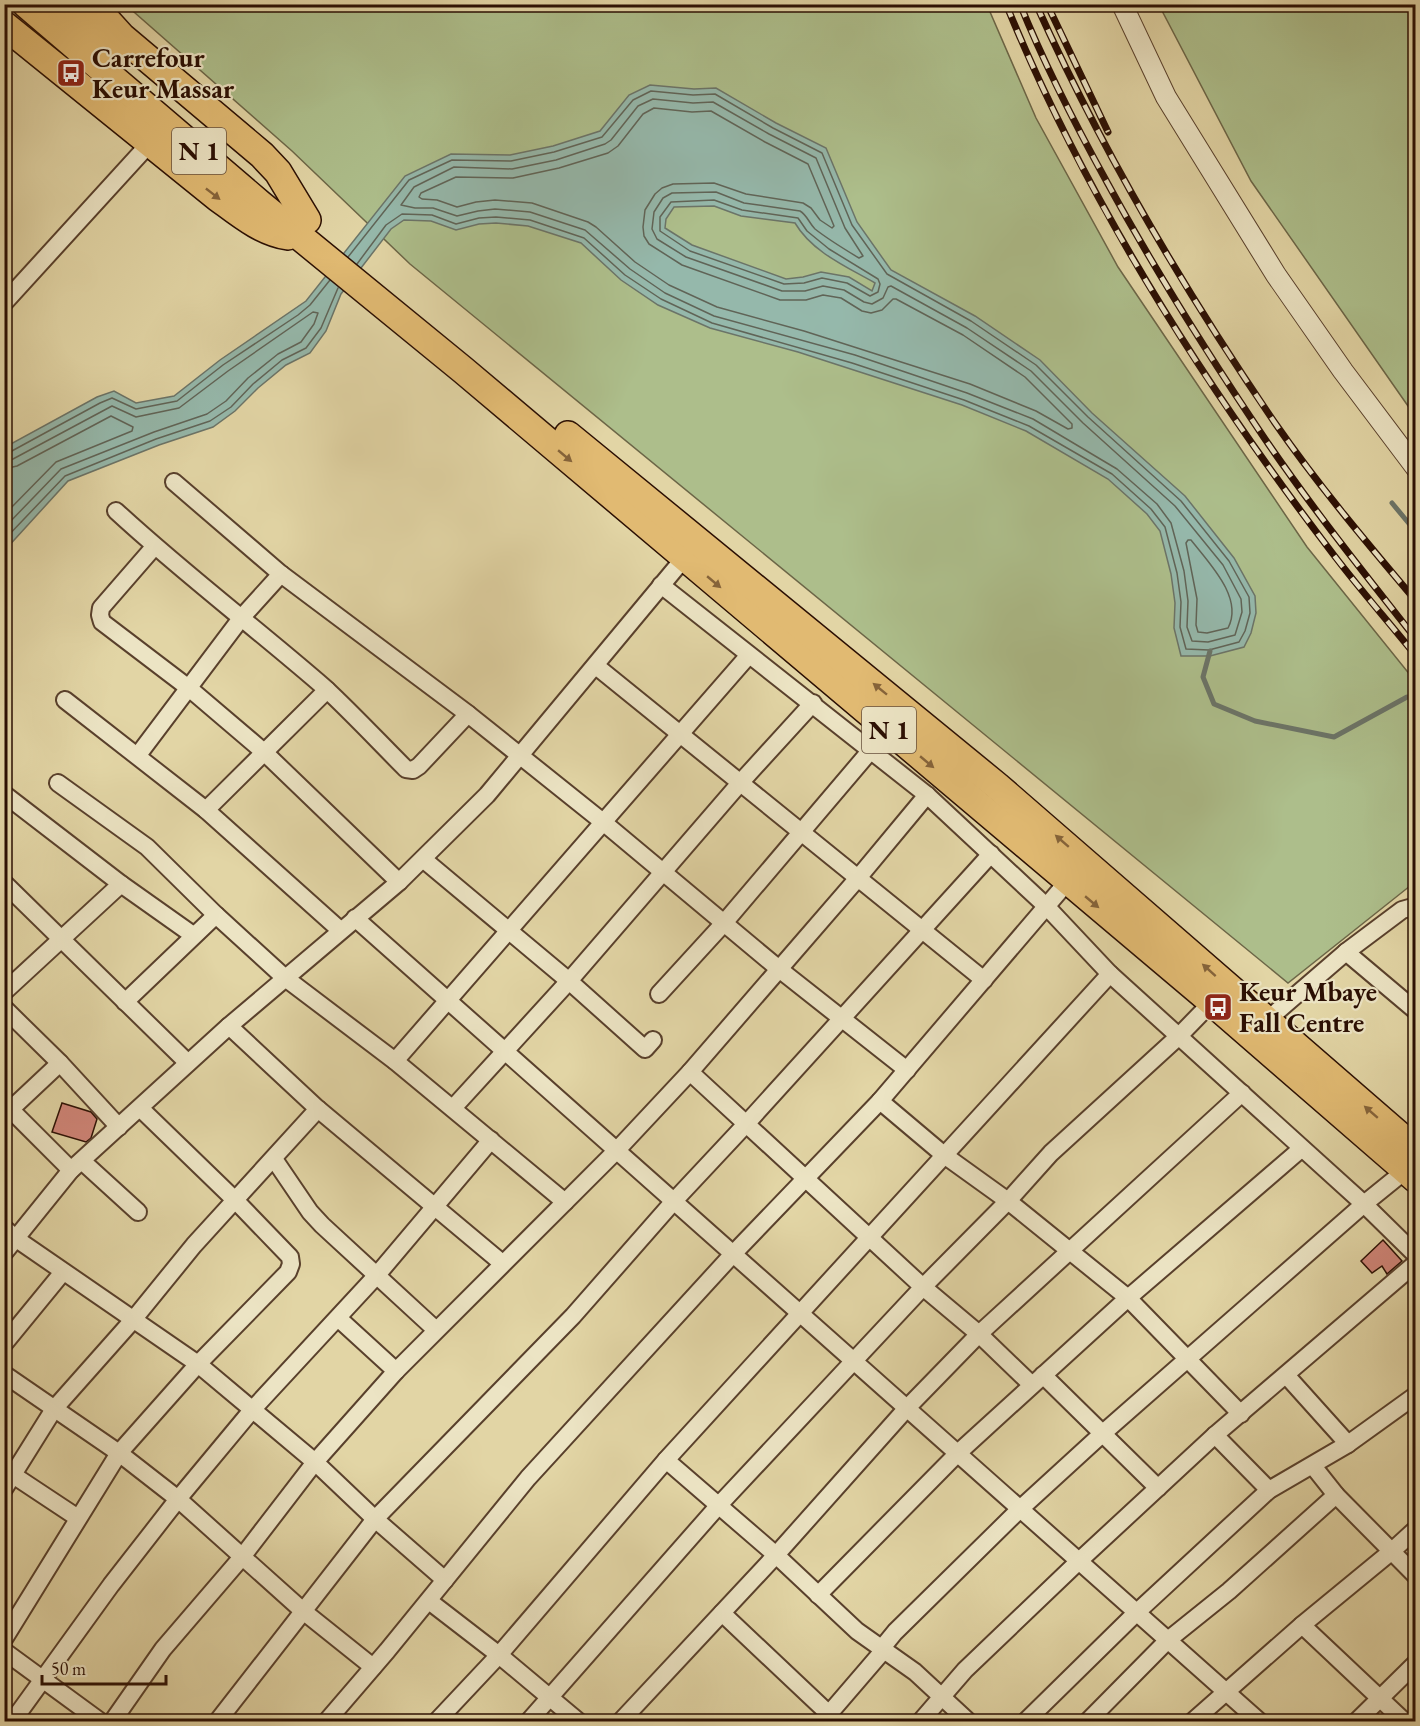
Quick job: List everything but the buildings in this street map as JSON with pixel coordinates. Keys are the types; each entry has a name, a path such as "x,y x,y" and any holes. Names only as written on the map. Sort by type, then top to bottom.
{"highway":[{"name":"N 1","path":"26,4 78,22"},
{"name":"N 1","path":"56,4 337,257 998,786 1135,904 1411,1153"},
{"path":"4,25 217,197 252,222 273,234 305,229"},
{"name":"N 1","path":"363,278 685,557 1212,1002 1411,1153"}],"street":[{"path":"1122,4 1166,97 1276,275 1343,371 1416,468"},
{"path":"4,303 150,143"},
{"path":"174,482 281,574 468,714 664,872 779,969 907,1070"},
{"path":"116,511 154,547 242,617 327,690 406,768 413,770 468,714"},
{"path":"154,547 101,608 102,622 190,689 264,752 399,882"},
{"path":"4,1253 10,1233 77,1166 228,1026 399,882 487,795 685,557"},
{"path":"138,755 190,689 242,617 281,574"},
{"path":"661,585 927,795 1046,906 1110,974 1364,1204 1416,1255"},
{"path":"395,1061 749,654"},
{"path":"596,666 984,980"},
{"path":"206,810 327,690"},
{"path":"65,700 206,810 340,930"},
{"path":"453,1108 569,981 740,783 813,703"},
{"path":"659,994 724,923 872,750"},
{"path":"58,783 147,848 284,977 395,1061 565,1202"},
{"path":"4,795 121,884 193,934"},
{"path":"112,1722 164,1649 242,1557 315,1462 396,1371 565,1202 690,1072 927,795"},
{"path":"217,1722 375,1519 573,1316 674,1201 842,1019 921,928 991,854"},
{"path":"423,859 569,981 645,1049 652,1040"},
{"path":"326,1722 429,1601 528,1478 733,1254 880,1101 1068,881"},
{"path":"4,883 188,1063"},
{"path":"4,992 121,884"},
{"path":"1266,1021 1346,952 1402,910 1416,906"},
{"path":"125,1002 193,934 216,915"},
{"path":"355,918 1260,1722"},
{"path":"1346,952 1416,1011"},
{"path":"436,1722 499,1655 666,1460 1110,974"},
{"path":"528,1722 719,1505 923,1287 1008,1201 1051,1153 1178,1037 1212,1002"},
{"path":"4,1008 119,1127"},
{"path":"228,1026 318,1109 502,1263"},
{"path":"60,1064 8,1106 77,1166 138,1212"},
{"path":"690,1072 923,1287 1102,1434 1158,1488"},
{"path":"620,1722 776,1555 907,1408 979,1334 1242,1093"},
{"path":"880,1101 944,1155 1008,1201 1128,1298 1240,1414"},
{"path":"4,1640 119,1453 198,1364 288,1272 291,1264 290,1257 236,1201 140,1108"},
{"path":"78,1518 7,1477 54,1409 133,1320 194,1245 318,1109"},
{"path":"12,1722 111,1585 178,1499 252,1410 378,1275 490,1140"},
{"path":"818,1595 958,1453 1037,1380 1301,1149"},
{"path":"722,1613 826,1718 883,1651 895,1632 1020,1509 1364,1204 1411,1153"},
{"path":"274,1159 310,1212 436,1330"},
{"path":"10,1233 198,1364 315,1462 375,1519 445,1580"},
{"path":"920,1722 965,1670 1215,1435 1416,1263"},
{"path":"4,1344 63,1272"},
{"path":"338,1318 396,1371"},
{"path":"4,1374 119,1453 178,1499 303,1611 373,1667"},
{"path":"1286,1375 1348,1444"},
{"path":"1025,1722 1137,1612 1269,1490 1348,1444 1416,1395"},
{"path":"1215,1435 1269,1490"},
{"path":"666,1460 776,1555 857,1631 907,1666 969,1722"},
{"path":"1313,1466 1336,1495 1416,1576"},
{"path":"1087,1722 1168,1641 1229,1591 1336,1495"},
{"path":"1192,1722 1225,1691 1416,1529"},
{"path":"429,1601 550,1696 579,1722"},
{"path":"1302,1625 1405,1722"},
{"path":"4,1651 101,1722"},
{"path":"1356,1722 1416,1663"}],"green space":[{"path":"126,5 987,5 1036,118 1118,267 1307,547 1415,681 1415,882 1288,983 410,264 292,151"},
{"path":"1159,5 1415,5 1415,416 1251,181"}],"water":[{"path":"650,85 694,89 716,88 776,123 826,148 857,222 891,270 975,316 1040,360 1092,413 1185,496 1234,558 1255,596 1256,613 1251,633 1244,647 1210,656 1181,656 1174,628 1175,603 1171,574 1160,531 1147,514 1108,479 1026,431 962,405 798,352 710,328 658,305 621,280 581,243 528,226 496,223 479,224 456,230 431,221 404,220 391,229 341,294 326,331 310,353 286,365 235,411 213,427 159,445 68,481 5,550 5,449 7,446 97,397 114,391 136,403 174,396 220,360 306,301 405,176 451,154 510,155 553,146 600,131 629,95","holes":["714,206 741,216 795,223 820,251 875,283 872,291 849,277 821,272 786,279 692,245 665,228 666,219 674,207"]}],"waterway":[{"path":"1392,503 1416,532"},
{"path":"1210,651 1203,677 1214,704 1255,721 1334,737 1407,697"}],"railway":[{"path":"1006,4 1072,148 1110,219 1192,355 1283,486 1340,563 1416,656"},
{"path":"1020,4 1050,73 1084,140 1183,313 1283,465 1416,639"},
{"path":"1036,4 1088,113 1146,219 1241,373 1308,469 1416,601"},
{"path":"1047,4 1108,132"}],"place":[{"name":"Carrefour Keur Massar","path":"71,73"},
{"name":"Keur Mbaye Fall Centre","path":"1218,1007"}]}
